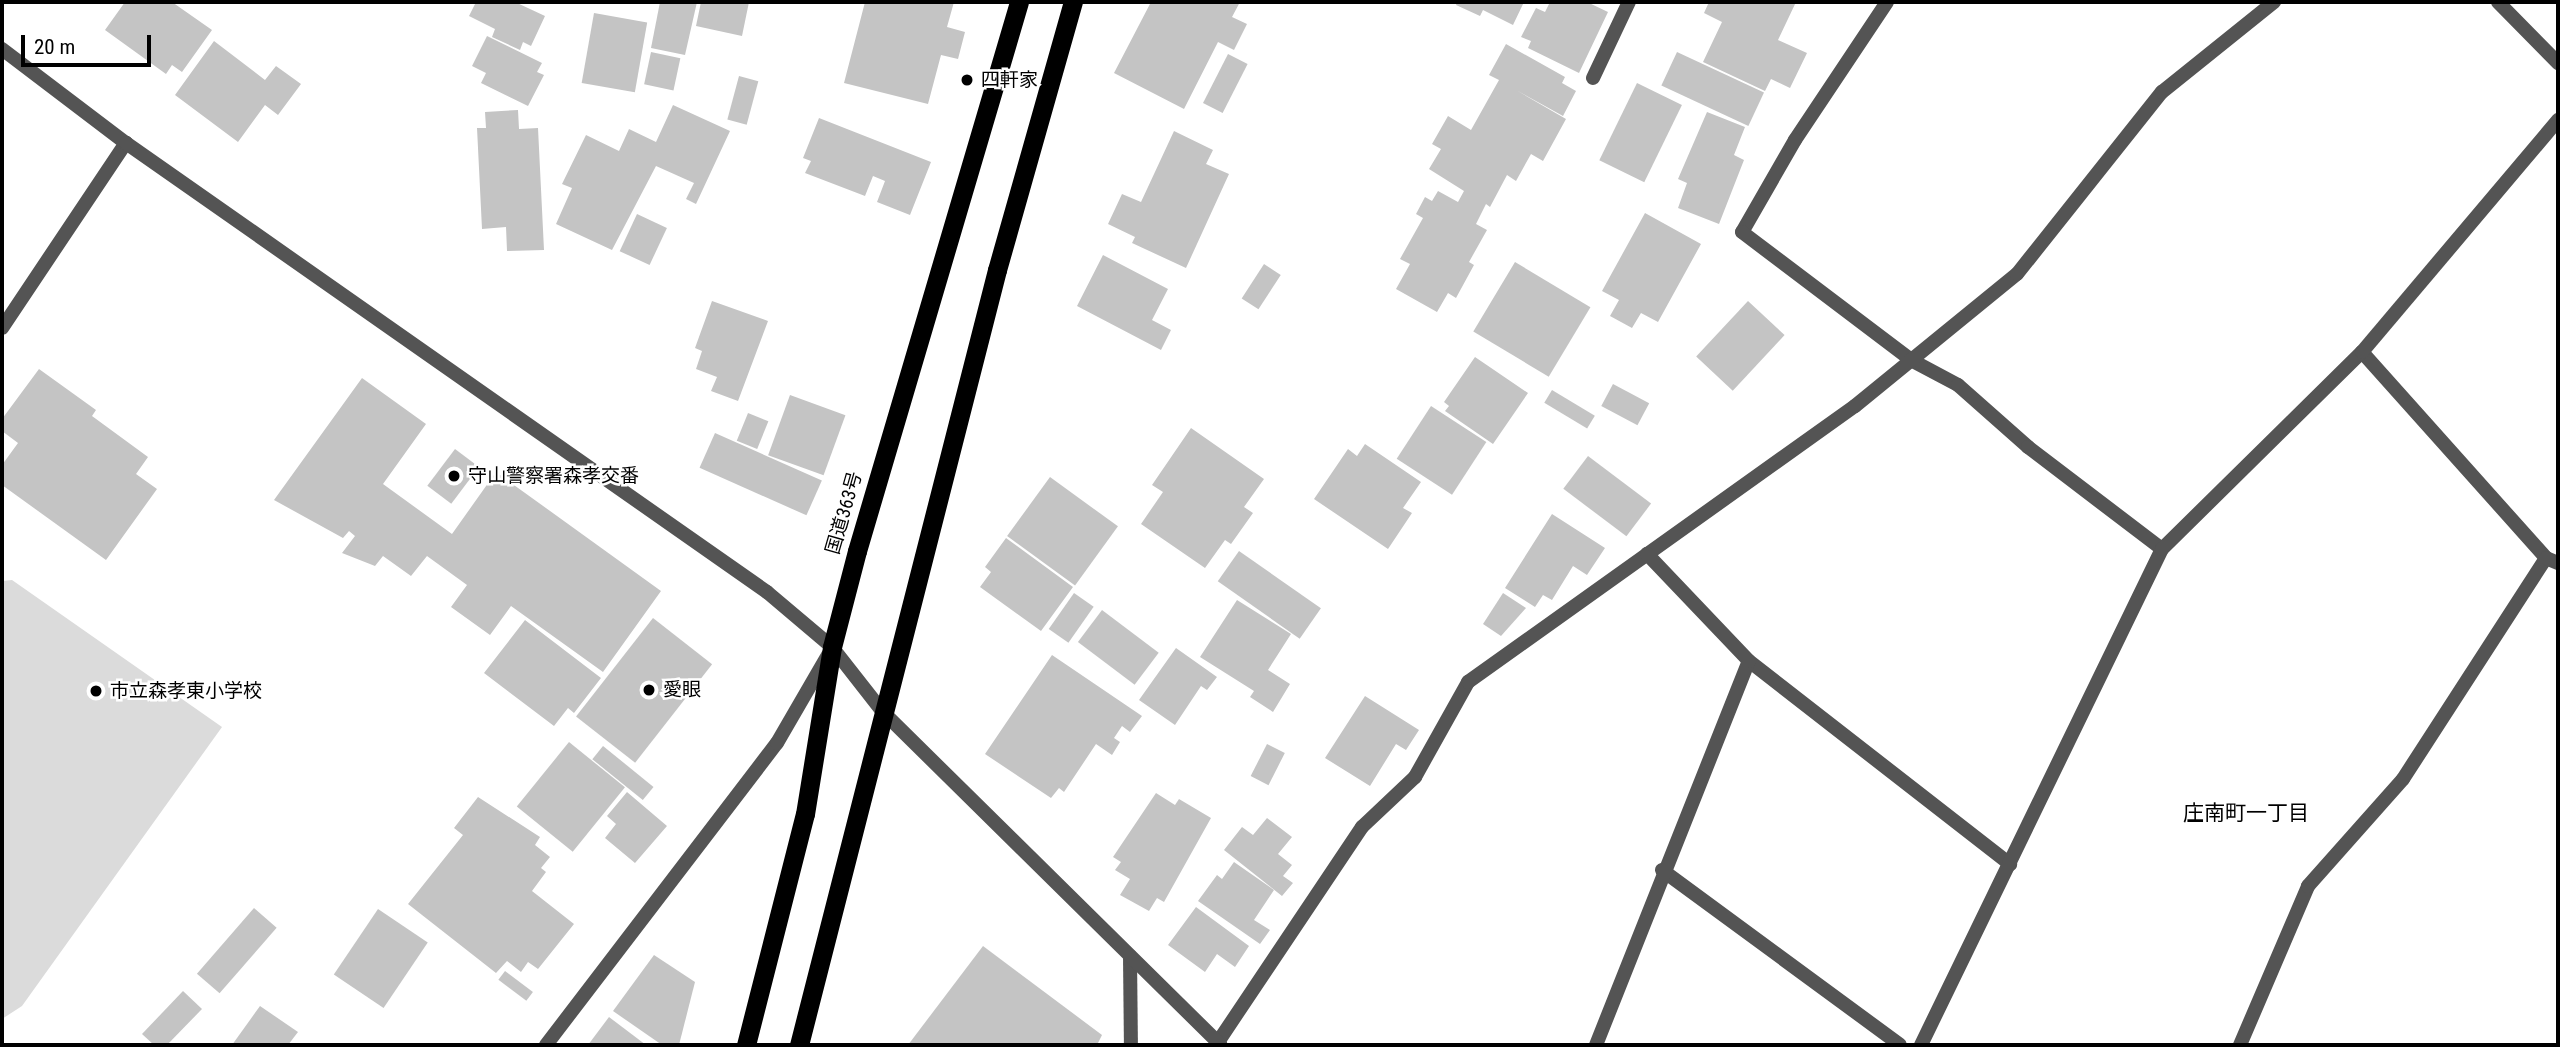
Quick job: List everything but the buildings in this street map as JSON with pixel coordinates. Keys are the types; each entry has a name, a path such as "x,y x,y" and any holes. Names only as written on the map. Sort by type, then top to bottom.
{"highway":[{"name":"国道363号","path":"746,1045 805,814 832,647 1019,2"},
{"path":"799,1045 852,850 883,712 997,270 1073,2"}],"street":[{"path":"1593,78 1629,2"},
{"path":"1887,2 1867,39 1795,140 1742,232 1911,360 1958,385 2028,447 2162,549"},
{"path":"2,49 126,143 767,592 832,647 883,712 1219,1044 1362,827 1415,777 1468,682 1855,406 2017,274 2162,92 2274,2"},
{"path":"2498,2 2558,63"},
{"path":"1921,1045 2162,549 2362,352 2558,120"},
{"path":"2,328 126,143"},
{"path":"2240,1045 2308,886 2403,779 2552,561 2362,352"},
{"path":"1647,554 1749,661 2010,864"},
{"path":"546,1045 777,743 832,647"},
{"path":"1596,1045 1662,870 1749,661"},
{"path":"1662,870 1900,1045"},
{"path":"1130,956 1131,1045"}],"shaded area":[{"path":"12,580 222,727 22,1006 2,1019 2,581"}],"place":[{"name":"四軒家","path":"967,80"},
{"name":"守山警察署森孝交番","path":"454,476"},
{"name":"愛眼","path":"649,690"},
{"name":"市立森孝東小学校","path":"96,691"}],"district":[{"name":"庄南町一丁目","path":"2246,813"}]}
